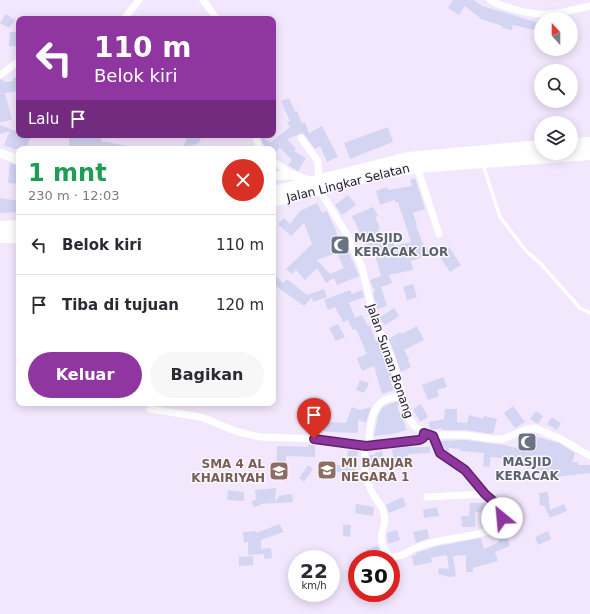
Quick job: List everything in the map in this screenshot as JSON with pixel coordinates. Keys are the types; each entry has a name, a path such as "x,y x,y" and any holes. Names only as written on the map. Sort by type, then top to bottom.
{"highway":[{"path":"578,144 590,143"},
{"name":"Jalan Lingkar Selatan","path":"276,191 417,166 482,162 534,148"},
{"name":"Jalan Lingkar Selatan","path":"276,200 317,184 408,158 517,154 590,154"},
{"path":"0,227 16,226"},
{"path":"0,237 16,237"}],"street":[{"path":"128,16 139,0"},
{"path":"203,0 215,16"},
{"path":"490,0 499,5 532,14 542,15 590,6"},
{"path":"0,75 16,63"},
{"path":"276,163 293,175 317,184 318,161 301,138"},
{"path":"0,153 16,159"},
{"path":"417,166 439,234"},
{"path":"276,176 293,175"},
{"name":"Jalan Sunan Bonang","path":"317,184 346,233 362,268 374,318 393,361 401,396 409,420 424,433 433,436 465,435 498,439 527,429 535,428 561,439 590,456"},
{"path":"401,396 387,399 377,407 372,420 364,459 366,479 373,495 383,510 385,520 380,538 383,547 390,557 405,555 417,547 429,543 494,529 500,525 502,518 501,508 485,494 465,470 440,453 433,436"},
{"path":"150,409 201,417 236,431 260,436 322,439 367,446 419,440 423,438 424,433"},
{"path":"427,497 485,494"}],"lane":[{"path":"482,162 500,217 527,252 544,268 580,308 590,313"}],"building":[{"path":"453,0 474,0 482,6 534,21 534,30 513,25 512,30 502,28 503,26 481,19 465,6 459,15 448,8"},
{"path":"6,14 15,20 9,28 0,23"},
{"path":"10,32 16,32 16,46 9,46"},
{"path":"13,78 16,78 16,91 5,93 12,120 0,122 0,80 3,79 4,82 13,81"},
{"path":"289,98 302,123 305,122 309,133 322,126 338,157 327,162 320,146 315,149 303,133 287,139 296,149 294,151 306,158 298,171 288,165 292,160 280,148 276,151 276,146 264,146 261,138 265,138 266,141 268,140 270,143 290,127 287,122 290,121 281,101"},
{"path":"0,125 16,131 16,138 30,138 27,146 16,146 16,149 14,149 4,145 10,131 0,134"},
{"path":"388,127 393,142 350,159 344,143"},
{"path":"69,138 102,138 101,141 127,146 69,146"},
{"path":"187,138 201,138 199,143 184,146"},
{"path":"10,163 16,165 16,184 8,183"},
{"path":"415,178 425,209 413,213 416,226 424,246 426,245 429,255 411,261 413,270 389,275 392,283 381,287 387,306 377,309 373,293 375,292 370,280 381,276 375,254 365,257 363,249 367,248 352,216 373,207 378,216 375,217 384,243 393,240 395,246 411,242 398,202 395,203 395,200 380,205 376,191 387,187 388,190 412,186 410,180"},
{"path":"348,195 356,205 342,215 335,205"},
{"path":"0,198 16,201 16,212 0,213"},
{"path":"317,203 322,213 327,211 339,238 342,237 359,276 337,285 334,278 326,283 317,268 305,280 296,270 292,274 286,269 312,244 304,223 291,236 278,224 284,218 290,224 300,211","holes":["337,253 344,268 330,274 317,260"]},
{"path":"449,247 461,265 450,272 438,254"},
{"path":"276,276 283,283 287,279 307,295 324,289 327,297 313,302 312,297 304,306 276,286"},
{"path":"413,284 417,297 407,300 403,287"},
{"path":"350,290 352,294 362,290 364,297 349,303 355,318 362,315 368,326 370,325 376,342 379,341 392,376 389,377 394,390 382,394 374,366 362,371 357,358 367,354 356,329 353,330 348,320 343,322 335,307 328,310 324,300"},
{"path":"394,308 399,316 385,325 379,318"},
{"path":"338,324 345,337 336,341 329,328"},
{"path":"417,326 424,340 404,350 411,367 401,372 389,339 400,332 402,334"},
{"path":"443,377 447,387 437,390 439,396 428,400 422,385"},
{"path":"360,380 369,383 364,393 356,390"},
{"path":"399,401 400,405 397,406 407,430 392,434 374,436 378,417 382,408"},
{"path":"421,404 428,417 420,422 413,409"},
{"path":"513,406 525,422 515,428 504,413"},
{"path":"352,407 360,410 371,407 366,423 358,420 358,433 313,430 314,421 346,423"},
{"path":"445,409 457,409 457,422 467,423 469,415 483,419 484,416 497,419 493,434 465,430 442,430 442,428 430,430 429,422 444,419"},
{"path":"536,411 543,416 538,424 530,419"},
{"path":"552,417 561,423 557,430 547,424"},
{"path":"527,434 559,443 575,453 572,462 578,462 578,465 590,465 590,473 546,478 539,477 540,472 511,461 512,459 490,457 490,467 483,466 484,453 460,451 460,449 449,448 449,451 446,451 440,441 465,440 517,448 520,437"},
{"path":"308,445 315,445 315,457 286,456 285,480 276,476 277,446 308,447"},
{"path":"407,447 430,447 430,453 408,454 409,459 394,461 392,449"},
{"path":"348,450 358,451 354,476 340,475 340,472 319,474 319,467 350,464 349,456 347,456"},
{"path":"382,451 384,464 370,467 370,455 375,455 375,453"},
{"path":"308,465 313,469 304,482 299,478"},
{"path":"276,488 275,502 279,496 292,494 293,502 260,504 261,505 253,507 252,501 256,500 255,490"},
{"path":"228,490 244,492 244,501 227,500"},
{"path":"548,492 550,510 564,504 567,511 550,518 544,505 540,506 539,493"},
{"path":"403,497 406,506 389,513 386,505"},
{"path":"470,503 487,503 486,513 475,512 475,527 462,527 461,516 469,516"},
{"path":"356,504 374,507 373,516 355,513"},
{"path":"437,507 439,516 424,518 423,510"},
{"path":"280,524 283,532 261,540 261,549 271,548 272,558 264,559 264,554 248,555 248,542 244,543 243,532 256,531 256,533"},
{"path":"343,525 351,525 350,537 343,536"},
{"path":"427,529 429,538 416,543 413,532"},
{"path":"397,530 400,540 388,544 387,533"},
{"path":"504,530 510,546 495,552 498,561 473,568 473,572 466,572 466,555 453,556 456,576 450,577 438,574 439,568 449,569 447,555 431,558 432,562 414,566 412,556 416,555 416,553 438,546 481,538 484,549 499,542 495,534"},
{"path":"548,531 551,539 538,545 535,537"},
{"path":"378,546 380,550 366,550"},
{"path":"253,556 253,565 239,566 239,557"}],"place":[{"name":"MASJID KERACAK LOR","path":"340,245"},
{"name":"MASJID KERACAK","path":"527,442"},
{"name":"MI BANJAR NEGARA 1","path":"327,470"},
{"name":"SMA 4 AL KHAIRIYAH","path":"279,471"}],"route":[{"path":"314,439 331,440 366,446 419,440 423,438 424,433 433,436 440,453 465,470 485,494 501,508 502,518"}]}
